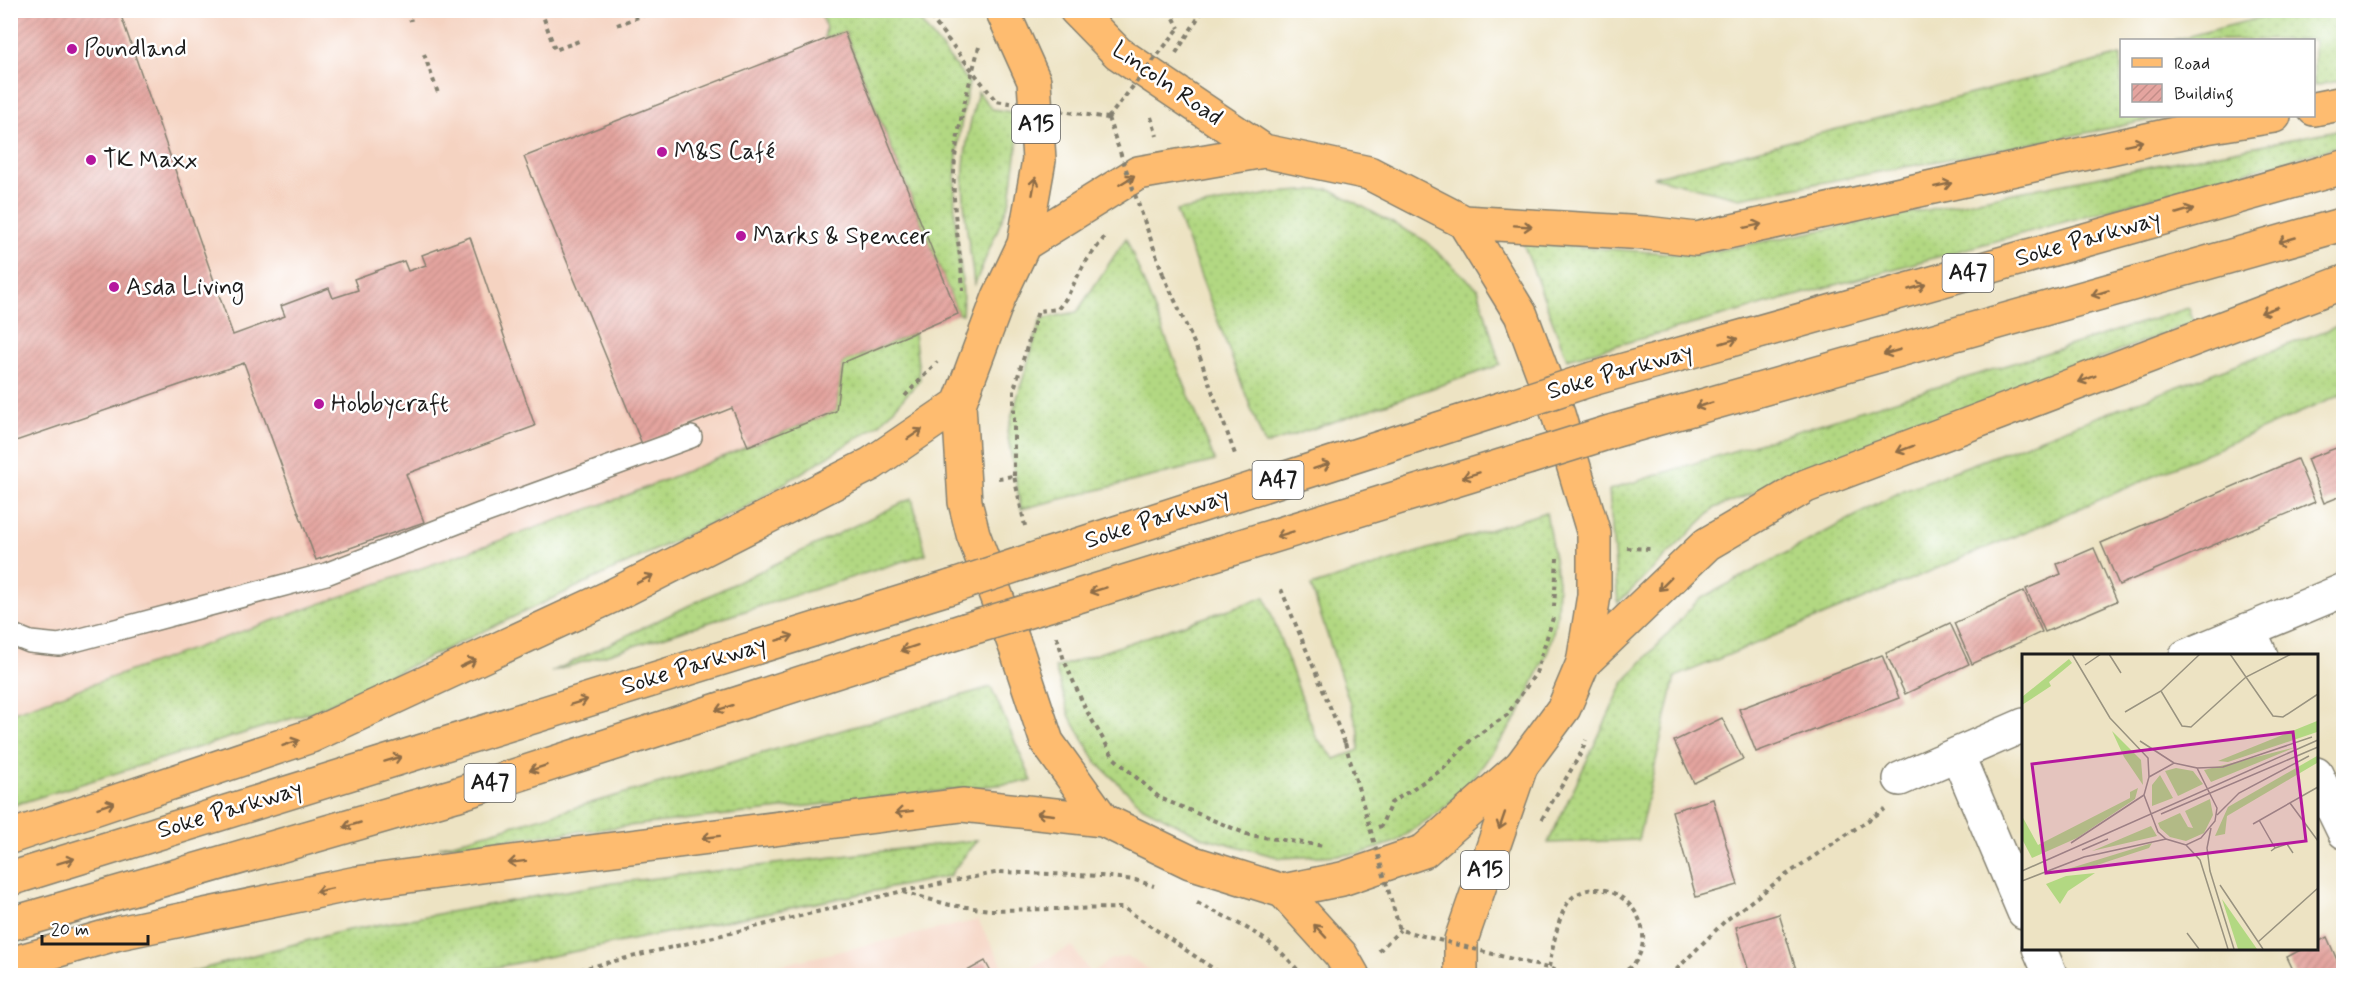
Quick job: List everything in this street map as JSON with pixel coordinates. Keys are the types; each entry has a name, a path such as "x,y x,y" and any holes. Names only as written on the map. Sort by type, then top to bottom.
{"main road":[{"name":"A15","path":"1002,10 1034,81 1039,160 1024,244"},
{"name":"Lincoln Road","path":"1076,10 1118,53 1264,151"},
{"path":"2315,109 2343,104"},
{"path":"1103,820 1047,742 1017,651 973,534 965,502 959,404 999,297 1024,244 1138,173 1264,151 1369,173 1464,222 1696,239 2206,127 2268,117"},
{"name":"Soke Parkway","path":"10,879 951,587 1592,379 2343,166"},
{"path":"10,964 119,933 357,883 962,805 1103,820 1190,862 1283,891 1342,879 1424,851 1521,766 1564,708 1583,663 1594,595 1594,534 1558,414 1521,315 1464,222"},
{"name":"Soke Parkway","path":"10,924 455,795 965,630 1610,432 2343,224"},
{"path":"1583,663 1707,544 1806,486 2343,282"},
{"path":"10,837 311,736 610,597 871,464 959,404"},
{"name":"A15","path":"1461,975 1461,940 1521,766"},
{"path":"1283,891 1341,955 1353,975"}],"street":[{"path":"2197,654 2255,643 2343,590"},
{"path":"1900,779 2022,726"},
{"path":"1957,754 2022,907"},
{"path":"2318,778 2343,832"},
{"path":"2040,950 2051,975"}],"lane":[{"path":"10,634 30,642 59,645 326,574 480,514 691,437"}],"path":[{"path":"408,10 411,21"},
{"path":"541,10 555,50 579,41"},
{"path":"617,25 657,10"},
{"path":"925,10 996,101 1108,117"},
{"path":"1108,117 1179,28 1170,10"},
{"path":"424,54 439,96"},
{"path":"1108,117 1163,274 1198,352 1237,460"},
{"path":"1362,832 1381,826 1391,803 1443,770 1472,739 1507,715 1536,673 1554,613 1557,550"},
{"path":"1281,589 1345,743 1400,930 1578,975"},
{"path":"1670,975 1725,921 1786,875 1897,801 1900,779"},
{"path":"1324,846 1333,842"},
{"path":"553,975 903,891 1000,872 1101,876 1135,880 1155,886"},
{"path":"1547,975 1563,910 1573,897 1588,891 1608,890 1623,899 1639,915 1645,939 1633,965 1618,975"},
{"path":"903,891 950,905 990,910 1124,908 1224,975"},
{"path":"1195,902 1243,925 1271,943 1293,963 1302,975"}],"shaded area":[{"path":"10,11 836,11 958,314 843,363 836,411 620,498 11,713"},
{"path":"978,920 1008,975 731,976"},
{"path":"1072,946 1091,974 1109,960 1127,956 1152,971 1154,975 1016,975"}],"green space":[{"path":"820,11 912,11 969,83 960,133 955,183 955,217 962,278 962,314 958,314 845,32 824,38 826,28"},
{"path":"2286,11 2343,11 2343,80 2315,86 2315,39 2178,39"},
{"path":"2120,55 2120,117 2166,117 1740,198 1653,177"},
{"path":"978,92 992,109 1017,113 1018,140 1010,200 974,286 963,185 966,144"},
{"path":"2343,129 2343,145 1567,359 1523,243 1694,255"},
{"path":"1330,189 1424,240 1478,289 1500,365 1265,445 1176,211 1275,193"},
{"path":"1126,238 1215,461 1021,509 1007,432 1041,319 1077,312"},
{"path":"2189,308 2194,322 1715,508 1618,603 1609,490"},
{"path":"2343,324 2343,394 2025,532 1675,677 1638,840 1548,843 1624,682 1698,600 1904,490"},
{"path":"914,333 920,380 880,424 748,506 315,711 11,806 11,713 620,498 836,411 842,363"},
{"path":"912,498 926,554 551,672"},
{"path":"1546,512 1558,581 1557,617 1548,651 1518,716 1476,775 1448,805 1395,842 1359,854 1281,858 1202,837 1143,807 1097,763 1070,717 1055,668 1265,597 1316,737 1335,759 1359,750 1359,731 1311,586"},
{"path":"991,687 1032,781 439,847"},
{"path":"977,840 949,876 458,975 180,975 343,931 605,884"}],"building":[{"path":"10,10 119,10 233,335 285,316 281,306 329,288 333,298 358,290 354,279 404,261 408,271 426,265 422,255 470,237 535,426 406,474 424,522 316,560 244,363 10,443"},
{"name":"Marks & Spencer","path":"844,32 958,314 842,363 836,411 748,446 732,408 642,444 524,157"},
{"path":"2344,445 2344,495 2324,503 2307,459"},
{"path":"2297,459 2315,502 2119,585 2101,543"},
{"path":"2094,548 2117,601 2045,632 2026,589 2061,574 2057,564"},
{"path":"2024,591 2042,632 1972,664 1954,623"},
{"path":"1950,623 1969,664 1905,694 1886,653"},
{"path":"1882,655 1899,698 1756,752 1739,709"},
{"path":"1722,718 1743,759 1694,783 1674,741"},
{"path":"1713,799 1738,885 1696,897 1672,811"},
{"path":"1779,914 1798,976 1750,976 1736,927"},
{"path":"2327,937 2344,976 2296,976 2287,957 2300,950 2318,950 2318,942"},
{"path":"985,961 993,976 958,976"}],"place":[{"name":"Poundland","path":"72,49"},
{"name":"M&S Café","path":"662,152"},
{"name":"TK Maxx","path":"91,160"},
{"name":"Marks & Spencer","path":"741,236"},
{"name":"Asda Living","path":"114,287"},
{"name":"Hobbycraft","path":"319,404"}]}
